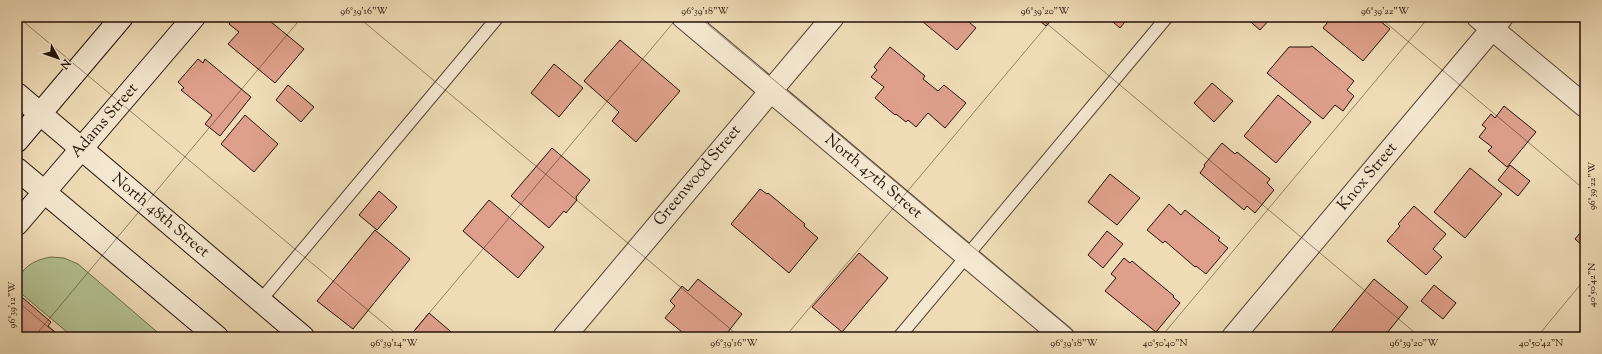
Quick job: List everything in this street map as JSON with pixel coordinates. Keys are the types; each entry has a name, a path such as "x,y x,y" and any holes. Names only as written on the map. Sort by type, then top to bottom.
{"street":[{"path":"17,141 122,17"},
{"name":"Adams Street","path":"17,224 194,17"},
{"name":"North 47th Street","path":"683,17 1063,337"},
{"name":"Greenwood Street","path":"564,337 833,17"},
{"path":"1491,21 1585,106"},
{"name":"Knox Street","path":"1233,337 1491,21"},
{"name":"North 48th Street","path":"17,94 303,337"},
{"path":"17,169 217,337"}],"lane":[{"path":"260,301 498,17"},
{"path":"899,337 1167,17"}],"green space":[{"path":"51,257 64,258 78,264 163,337 73,337 17,290 20,276 27,267 38,260"}],"building":[{"path":"234,17 265,17 304,49 275,83 228,44 239,32 229,24"},
{"path":"917,17 963,17 976,28 957,50"},
{"path":"1035,17 1054,17 1046,26"},
{"path":"1107,17 1129,17 1120,28"},
{"path":"1245,17 1272,17 1260,30"},
{"path":"1332,17 1375,17 1390,29 1363,61 1323,28"},
{"path":"620,40 680,91 636,142 612,121 619,112 584,81"},
{"path":"1312,46 1354,81 1347,90 1354,96 1343,111 1335,105 1323,119 1267,73 1289,47"},
{"path":"890,47 925,76 923,79 938,91 944,85 966,103 945,128 928,113 916,127 908,120 906,122 896,114 895,115 875,98 884,87 871,77 877,70 874,67"},
{"path":"198,59 203,63 205,59 251,97 220,136 205,124 212,115 181,90 184,88 178,82"},
{"path":"554,64 583,88 559,117 531,93"},
{"path":"1212,83 1233,101 1214,122 1194,103"},
{"path":"288,85 314,107 301,122 276,100"},
{"path":"1278,95 1311,122 1276,163 1244,136"},
{"path":"1504,106 1536,132 1507,167 1488,151 1492,147 1479,137 1486,128 1482,125 1491,114 1495,118"},
{"path":"245,115 278,144 254,172 221,144"},
{"path":"1222,143 1235,154 1237,152 1270,179 1267,183 1274,190 1255,213 1247,206 1244,210 1200,173 1205,166 1204,165"},
{"path":"552,148 590,180 576,197 577,200 566,213 564,211 549,228 511,196"},
{"path":"1510,165 1530,181 1518,196 1498,180"},
{"path":"1470,168 1502,194 1465,238 1434,212"},
{"path":"1110,174 1140,198 1117,225 1088,202"},
{"path":"760,189 767,194 768,193 805,224 804,226 818,238 789,273 731,224"},
{"path":"379,191 397,207 377,230 359,215"},
{"path":"489,200 544,247 518,278 463,231"},
{"path":"1169,204 1181,215 1185,210 1220,238 1218,240 1228,248 1206,274 1196,266 1195,267 1165,241 1163,243 1147,230"},
{"path":"1414,206 1446,234 1433,249 1442,257 1426,275 1387,241 1400,226 1398,224"},
{"path":"1585,227 1585,248 1575,239"},
{"path":"375,230 410,259 353,329 317,301"},
{"path":"1107,231 1123,244 1103,268 1088,255"},
{"path":"859,253 888,278 842,332 812,307"},
{"path":"1124,258 1130,263 1132,261 1174,296 1173,297 1180,303 1156,332 1105,291 1116,278 1111,274"},
{"path":"698,279 742,314 724,337 688,337 665,318 675,306 670,301 682,286 688,291"},
{"path":"1374,279 1408,307 1387,333 1393,337 1327,337"},
{"path":"1434,285 1456,303 1443,319 1421,301"},
{"path":"17,293 51,322 48,326 61,337 17,337"},
{"path":"429,313 457,337 409,337"}]}
